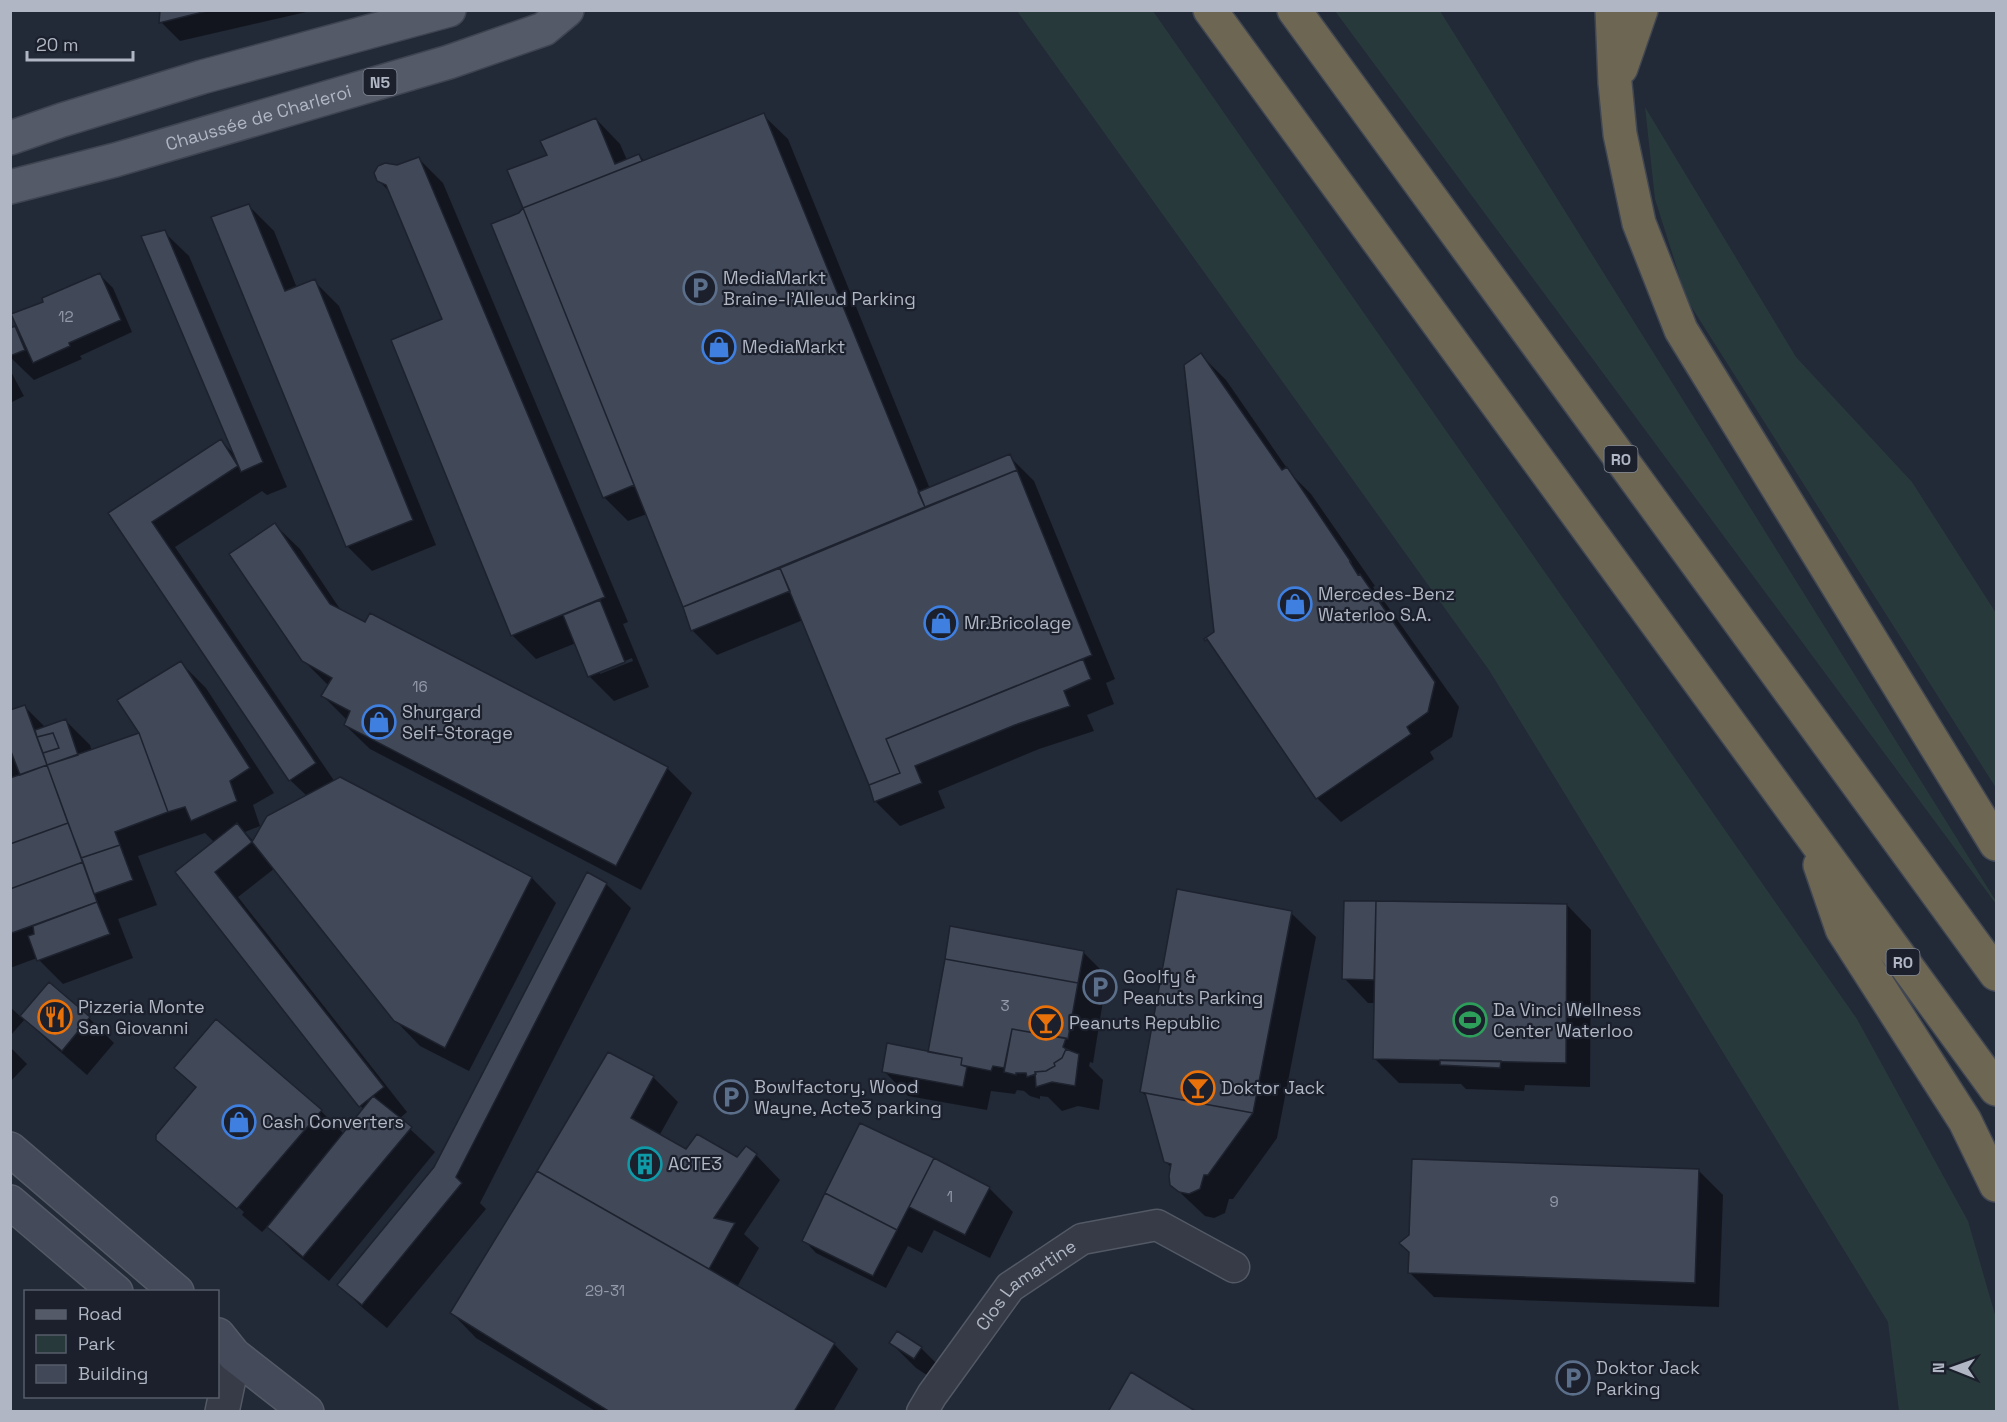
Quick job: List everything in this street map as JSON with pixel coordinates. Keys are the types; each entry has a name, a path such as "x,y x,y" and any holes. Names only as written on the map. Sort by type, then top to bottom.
{"highway":[{"name":"R0","path":"1210,10 1996,1089"},
{"name":"R0","path":"1294,10 1996,974"},
{"path":"1612,10 1620,134 1639,223 1681,330 1996,844"},
{"path":"1615,83 1641,10"},
{"path":"1810,835 1842,930 1965,1121 1996,1185"}],"main road":[{"path":"10,138 202,77 449,10"},
{"name":"Chaussée de Charleroi","path":"10,188 116,160 449,62 544,29 567,10"},
{"path":"10,1149 175,1290"},
{"path":"10,1202 114,1290"},
{"path":"223,1347 307,1412"}],"street":[{"name":"Clos Lamartine","path":"922,1412 1010,1287 1082,1239 1156,1225 1234,1267"},
{"path":"222,1412 223,1347"}],"green space":[{"path":"1017,11 1153,11 1857,1019 1968,1221 1996,1318 1996,1411 1899,1411 1888,1322 1489,670"},
{"path":"1335,11 1440,11 1996,904"},
{"path":"1645,107 1796,357 1912,482 1996,613 1996,788 1687,300 1655,199"}],"building":[{"path":"160,10 211,10 159,23"},
{"name":"MediaMarkt Braine-l'Alleud Parking","path":"764,113 925,507 683,607 523,208"},
{"path":"596,118 615,164 639,154 642,161 523,208 507,170 547,155 540,141"},
{"path":"419,157 605,597 511,636 391,340 442,319 386,185 377,181 374,173 378,166 385,163 397,165"},
{"path":"249,204 285,291 315,279 413,520 346,547 211,217"},
{"path":"523,208 634,485 603,498 491,224 519,213"},
{"path":"165,230 263,462 241,472 141,236"},
{"path":"100,273 121,320 69,343 70,346 33,363 11,314 43,302 42,298"},
{"path":"15,326 25,350 10,356 10,328"},
{"name":"Mercedes-Benz Waterloo S.A.","path":"1201,353 1282,470 1287,467 1358,575 1360,574 1435,682 1428,712 1407,727 1411,734 1316,799 1207,639 1205,641 1204,639 1214,632 1184,365"},
{"path":"221,439 238,466 152,522 316,763 289,781 108,513"},
{"path":"1010,454 1017,470 925,507 918,492"},
{"name":"Mr.Bricolage","path":"1017,470 1092,655 886,739 900,773 869,785 780,568"},
{"path":"275,523 330,604 365,622 370,613 668,767 616,866 344,725 350,711 321,696 332,678 302,661 229,554"},
{"path":"780,568 790,591 691,631 683,607"},
{"path":"600,600 625,662 588,677 563,615"},
{"path":"1083,659 1091,679 1064,691 1070,706 1015,725 915,766 922,783 874,802 869,785 900,773 886,739"},
{"path":"181,661 250,768 230,781 237,801 191,821 185,807 168,812 139,733 117,700"},
{"path":"25,705 47,765 20,775 10,749 10,710"},
{"path":"66,719 78,755 47,765 43,753 59,748 53,733 37,737 35,730"},
{"path":"53,733 59,748 43,753 37,737"},
{"path":"139,733 168,812 115,832 120,845 81,858 47,765"},
{"path":"47,765 68,823 10,844 10,778"},
{"path":"340,777 532,877 445,1048 394,1021 252,842 267,816"},
{"path":"68,823 83,862 10,889 10,844"},
{"path":"237,823 252,842 215,872 384,1087 359,1107 175,872"},
{"path":"120,845 133,880 94,894 81,858"},
{"path":"83,862 97,902 12,933 10,889"},
{"path":"587,872 607,883 456,1177 462,1183 362,1305 337,1285 434,1167"},
{"path":"1177,889 1292,911 1253,1113 1140,1092"},
{"path":"1344,901 1376,901 1374,980 1342,979"},
{"name":"Da Vinci Wellness Center Waterloo","path":"1376,901 1567,904 1566,1063 1373,1059"},
{"path":"97,902 110,934 37,961 28,936 34,934 33,926"},
{"path":"950,926 1084,951 1078,983 945,959"},
{"path":"945,959 1078,983 1068,1039 1012,1029 1004,1068 993,1066 991,1071 961,1065 962,1058 928,1052"},
{"name":"Pizzeria Monte San Giovanni","path":"49,982 90,1017 62,1051 20,1016"},
{"name":"Cash Converters","path":"216,1019 322,1110 237,1209 156,1140 156,1135 196,1087 174,1068"},
{"path":"1012,1029 1066,1038 1063,1047 1066,1049 1062,1058 1046,1071 1035,1072 1036,1074 1027,1077 1026,1073 1016,1073 1016,1075 1004,1072"},
{"path":"887,1043 962,1058 961,1065 967,1067 963,1087 882,1072"},
{"path":"1066,1049 1079,1054 1075,1086 1052,1082 1036,1087 1035,1072 1046,1071 1055,1066 1054,1063 1062,1058"},
{"name":"ACTE3","path":"608,1052 654,1076 631,1118 686,1149 697,1134 737,1157 746,1146 757,1154 714,1218 735,1223 709,1269 537,1171"},
{"path":"1440,1060 1501,1061 1500,1068 1440,1065"},
{"path":"1145,1093 1253,1113 1208,1175 1204,1175 1200,1189 1189,1194 1179,1192 1170,1185 1171,1164 1164,1162"},
{"path":"373,1096 412,1127 303,1257 267,1227"},
{"path":"860,1123 934,1158 897,1230 825,1193"},
{"path":"934,1158 990,1187 965,1235 909,1207"},
{"path":"1412,1159 1699,1169 1695,1283 1408,1273 1409,1252 1399,1243 1409,1235"},
{"path":"537,1171 835,1343 794,1412 610,1412 450,1313"},
{"path":"825,1193 897,1230 873,1276 802,1241"},
{"path":"897,1331 922,1347 914,1359 889,1343"},
{"path":"1131,1372 1197,1412 1108,1412"}],"place":[{"name":"MediaMarkt Braine-l'Alleud Parking","path":"700,288"},
{"name":"MediaMarkt","path":"719,347"},
{"name":"Mercedes-Benz Waterloo S.A.","path":"1295,604"},
{"name":"Mr.Bricolage","path":"941,623"},
{"name":"Shurgard Self-Storage","path":"379,722"},
{"name":"Goolfy & Peanuts Parking","path":"1100,987"},
{"name":"Pizzeria Monte San Giovanni","path":"55,1017"},
{"name":"Da Vinci Wellness Center Waterloo","path":"1470,1020"},
{"name":"Peanuts Republic","path":"1046,1023"},
{"name":"Doktor Jack","path":"1198,1088"},
{"name":"Bowlfactory, Wood Wayne, Acte3 parking","path":"731,1097"},
{"name":"Cash Converters","path":"239,1122"},
{"name":"ACTE3","path":"645,1164"},
{"name":"Doktor Jack Parking","path":"1573,1378"}]}
